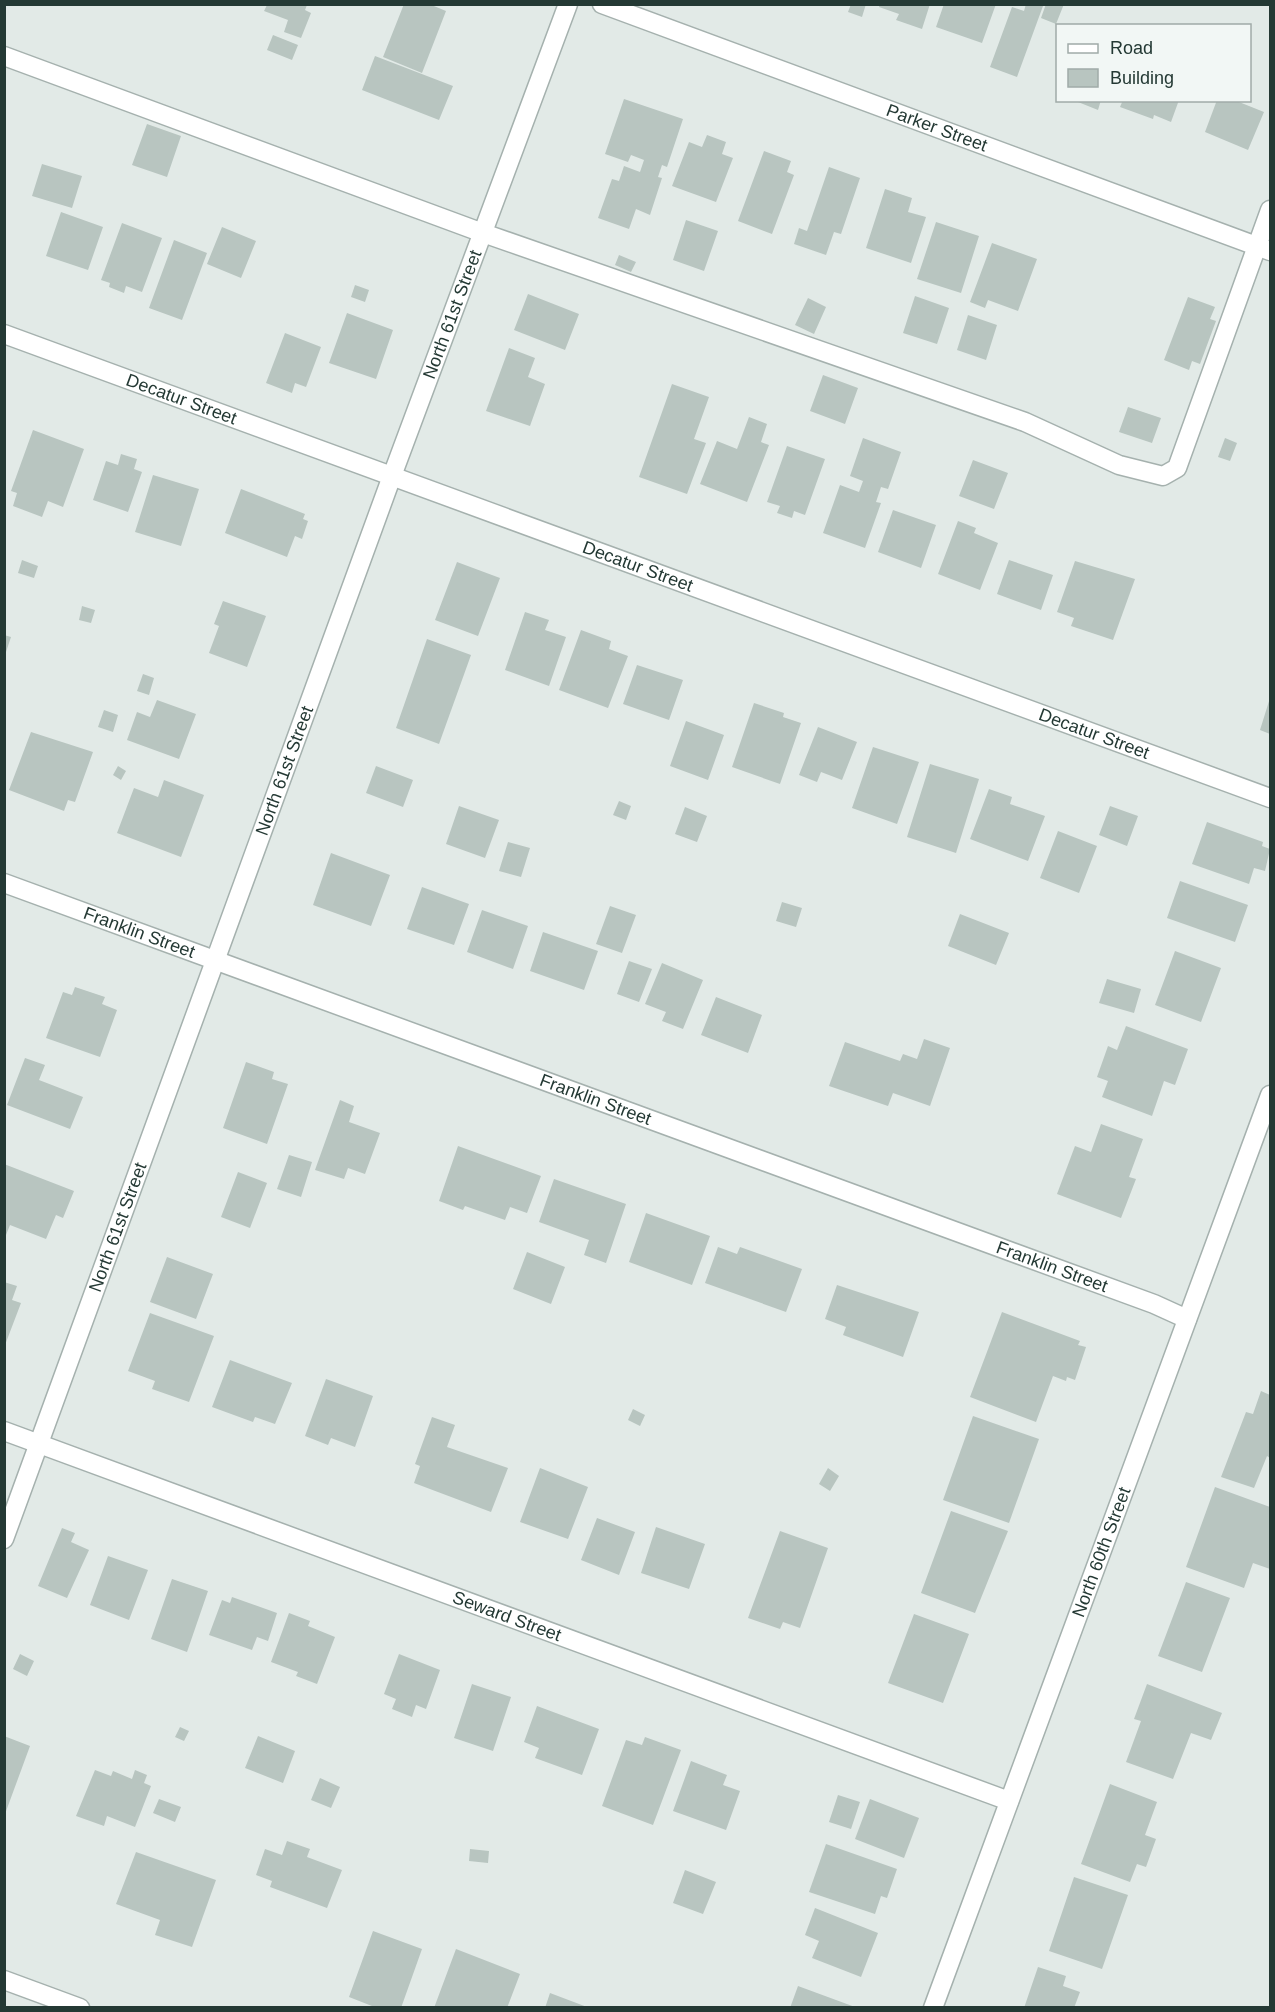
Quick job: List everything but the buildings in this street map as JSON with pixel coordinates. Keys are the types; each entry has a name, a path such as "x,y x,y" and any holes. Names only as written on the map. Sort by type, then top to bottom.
{"street":[{"name":"North 61st Street","path":"4,1539 217,961 392,476 568,4"},
{"name":"Parker Street","path":"602,4 1263,249"},
{"path":"4,56 483,233 1025,422 1119,465 1163,476 1177,468 1263,249 1270,210"},
{"name":"Decatur Street","path":"4,334 1270,798"},
{"name":"Franklin Street","path":"4,883 1154,1304 1187,1319"},
{"name":"North 60th Street","path":"933,2007 1270,1095"},
{"name":"Seward Street","path":"4,1431 1009,1801"},
{"path":"4,1980 80,2007"}]}
